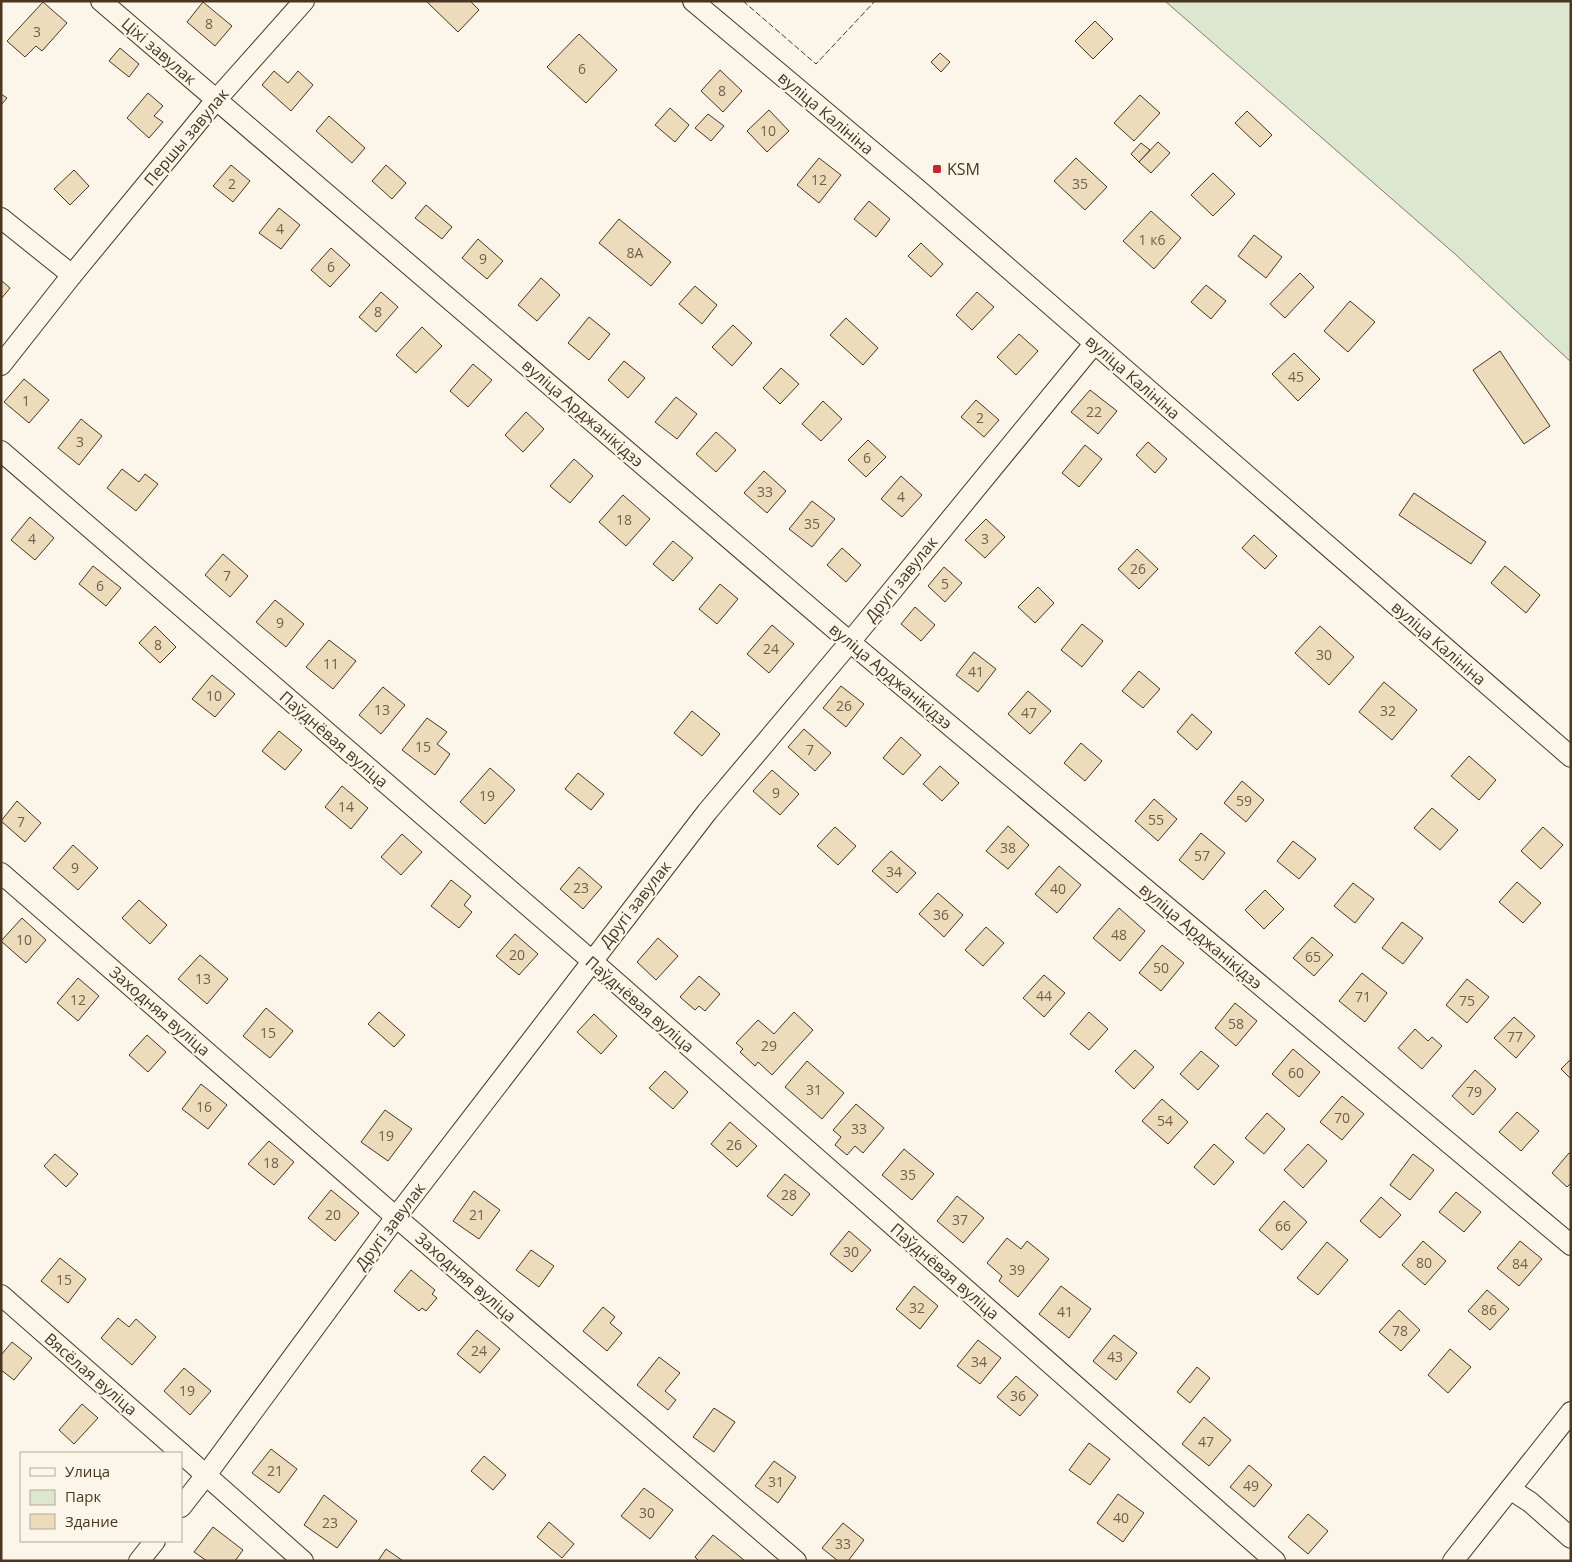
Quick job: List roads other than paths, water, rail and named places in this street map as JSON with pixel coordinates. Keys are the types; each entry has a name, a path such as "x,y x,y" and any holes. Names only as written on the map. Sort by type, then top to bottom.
{"street":[{"name":"Ціхі завулак","path":"102,1 216,100"},
{"name":"Першы завулак","path":"1,365 72,275 216,100 304,1"},
{"name":"вуліца Калініна","path":"693,1 917,189 1571,756"},
{"name":"вуліца Арджанікідзэ","path":"216,100 850,642 1571,1245"},
{"path":"1,218 72,275"},
{"name":"Другі завулак","path":"182,1506 206,1476 396,1217 707,812 850,642 1094,344"},
{"name":"Паўднёвая вуліца","path":"1,451 592,961 1275,1561"},
{"name":"Заходняя вуліца","path":"1,873 396,1217 796,1561"},
{"name":"Вясёлая вуліца","path":"1,1295 180,1452"},
{"path":"1453,1561 1571,1412"},
{"name":"Вясёлая вуліца","path":"182,1454 303,1561"},
{"path":"1510,1489 1530,1502 1571,1538"},
{"path":"139,1561 154,1542"}],"place":[{"name":"KSM","path":"937,169"}]}
